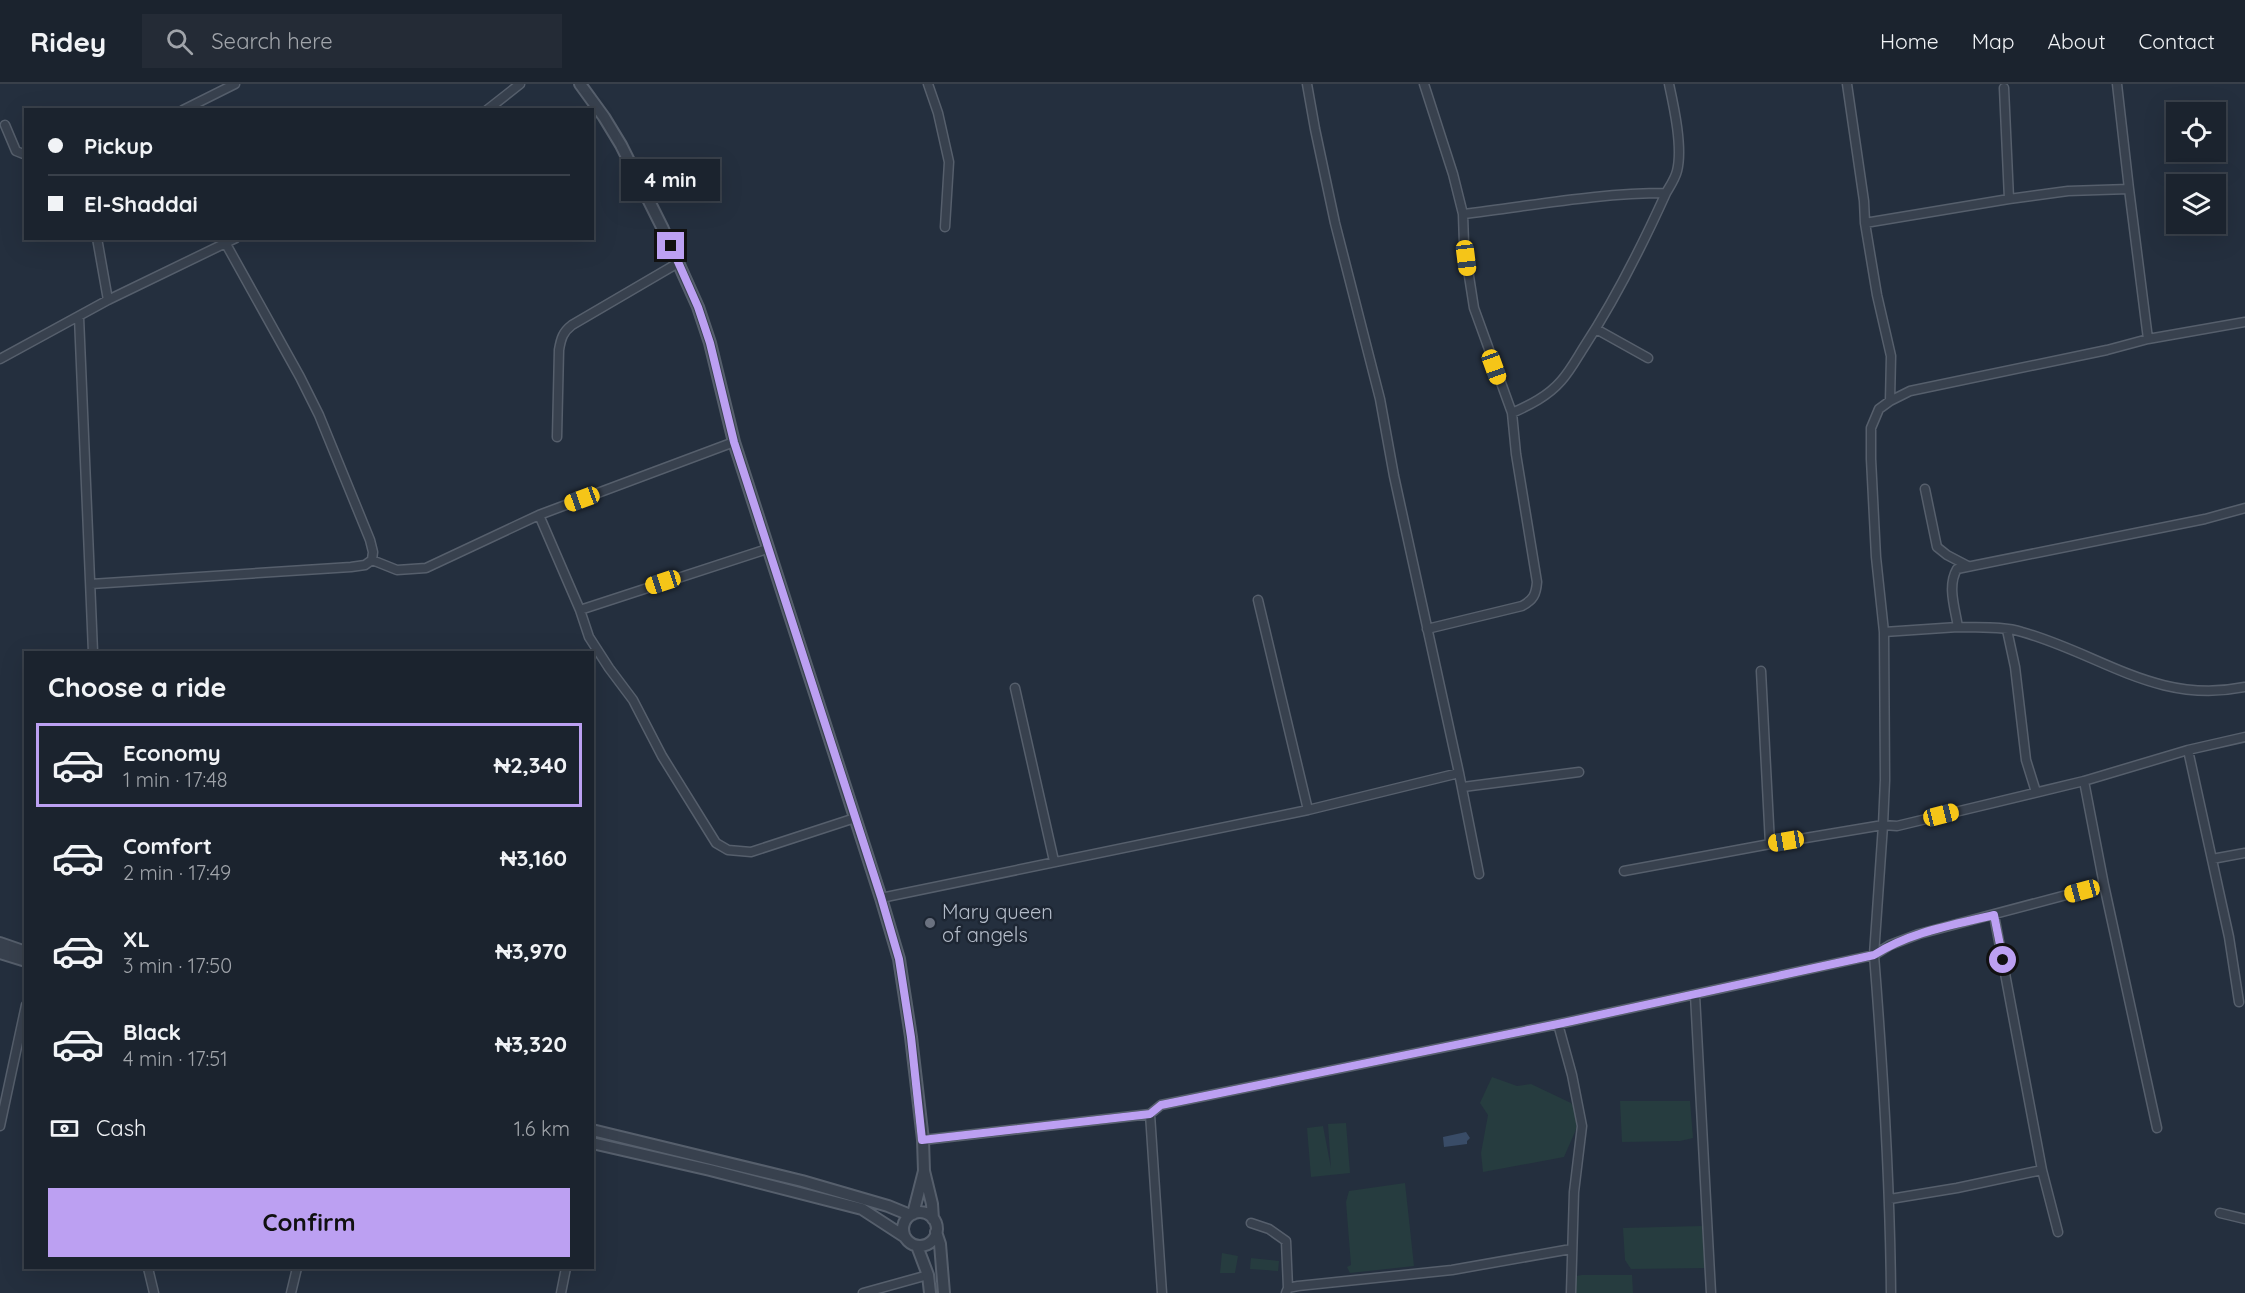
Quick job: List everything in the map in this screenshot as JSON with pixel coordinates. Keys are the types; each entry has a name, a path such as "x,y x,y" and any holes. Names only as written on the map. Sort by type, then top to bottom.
{"street":[{"path":"187,108 236,84"},
{"path":"490,108 520,84"},
{"path":"928,84 938,113 949,162 945,227"},
{"path":"1308,84 1335,223 1378,388 1427,629 1463,787 1479,874"},
{"path":"1424,84 1453,174 1463,214 1466,262 1474,308 1512,413 1518,471 1533,550 1536,593 1532,600 1522,606 1427,629"},
{"path":"1512,413 1534,403 1560,382 1596,329 1638,253 1677,171 1676,118 1669,84"},
{"path":"1847,84 1864,201 1865,223 1877,295 1891,356 1890,401"},
{"path":"2117,84 2148,339"},
{"path":"585,85 621,145 698,307 710,343 734,442 767,549 881,897 899,959 911,1037 924,1171 942,1252 944,1293"},
{"path":"2004,88 2009,199"},
{"path":"4,125 16,151 24,154"},
{"path":"1865,223 2068,191 2129,189"},
{"path":"1463,214 1572,198 1624,193 1666,193"},
{"path":"97,240 108,300"},
{"path":"209,240 212,249"},
{"path":"0,359 108,300 233,240"},
{"path":"91,584 351,567 365,565 372,560 370,540 319,415 226,244"},
{"path":"557,437 559,350 565,331 678,263"},
{"path":"79,316 79,368 93,651"},
{"path":"1891,1293 1890,1199 1884,1076 1874,955 1886,780 1884,632 1876,557 1871,428 1879,409 1910,390 2107,350 2148,339 2245,322"},
{"path":"1596,329 1648,358"},
{"path":"372,560 397,570 426,568 539,515 734,442"},
{"path":"1925,489 1937,547 1968,566"},
{"path":"1958,627 1951,586 1956,569 2205,519 2245,508"},
{"path":"539,515 580,610 589,637 633,700 662,756 717,843 728,850 751,852 855,818"},
{"path":"580,610 767,549"},
{"path":"1258,600 1308,810"},
{"path":"1884,632 1958,627 2007,630 2030,634 2153,684 2193,690 2245,687"},
{"path":"2007,630 2015,667 2026,760 2036,792"},
{"path":"1761,671 1770,844"},
{"path":"1015,688 1053,861"},
{"path":"1624,871 1883,825 1897,826 2084,781 2188,750 2245,736"},
{"path":"2188,750 2212,859 2239,1002"},
{"path":"1463,787 1579,772"},
{"path":"881,897 1308,810 1459,773"},
{"path":"2084,781 2104,885 2157,1128"},
{"path":"2212,859 2245,853"},
{"path":"922,1140 1150,1114 1161,1105 1558,1024 1874,955 1890,945 1919,934 2104,885"},
{"path":"1994,915 2042,1170 2058,1232"},
{"path":"0,943 24,951"},
{"path":"0,953 24,961"},
{"path":"1695,995 1710,1293"},
{"path":"0,1126 24,1014"},
{"path":"1558,1024 1572,1075 1582,1126 1570,1250 1571,1293"},
{"path":"0,1068 10,1073"},
{"path":"1150,1114 1162,1293"},
{"path":"594,1131 862,1209 917,1246 928,1275 930,1293"},
{"path":"594,1143 812,1184 911,1215 924,1213 933,1219"},
{"path":"1890,1199 2042,1170"},
{"path":"905,1237 903,1228 911,1215 924,1171"},
{"path":"2220,1213 2245,1219"},
{"path":"1251,1223 1269,1229 1286,1240 1287,1290 1452,1270 1570,1250"},
{"path":"917,1246 927,1244 936,1232"},
{"path":"148,1269 154,1293"},
{"path":"291,1293 297,1269"},
{"path":"561,1293 566,1269"},
{"path":"863,1293 928,1275"}],"green space":[{"path":"1492,1077 1517,1086 1531,1084 1571,1103 1581,1118 1564,1157 1483,1172 1481,1153 1488,1115 1480,1103"},
{"path":"1620,1101 1690,1101 1693,1138 1680,1141 1622,1142"},
{"path":"1346,1123 1350,1173 1311,1177 1307,1128 1323,1126 1331,1168 1328,1124"},
{"path":"1405,1183 1414,1266 1350,1273 1347,1267 1351,1265 1346,1202 1349,1191"},
{"path":"1702,1226 1705,1268 1631,1269 1625,1260 1623,1228"},
{"path":"1222,1253 1238,1256 1235,1273 1220,1273"},
{"path":"1251,1258 1279,1261 1278,1271 1250,1269"},
{"path":"1632,1275 1633,1293 1576,1293 1576,1276"}],"water":[{"path":"1466,1132 1470,1138 1467,1144 1444,1147 1443,1137"}],"place":[{"name":"Mary queen of angels","path":"930,923"}],"route":[{"path":"671,246 698,307 710,343 734,442 899,959 911,1037 922,1140 1150,1114 1161,1105 1558,1024 1874,955 1890,945 1919,934 1994,915 2003,960"}]}
